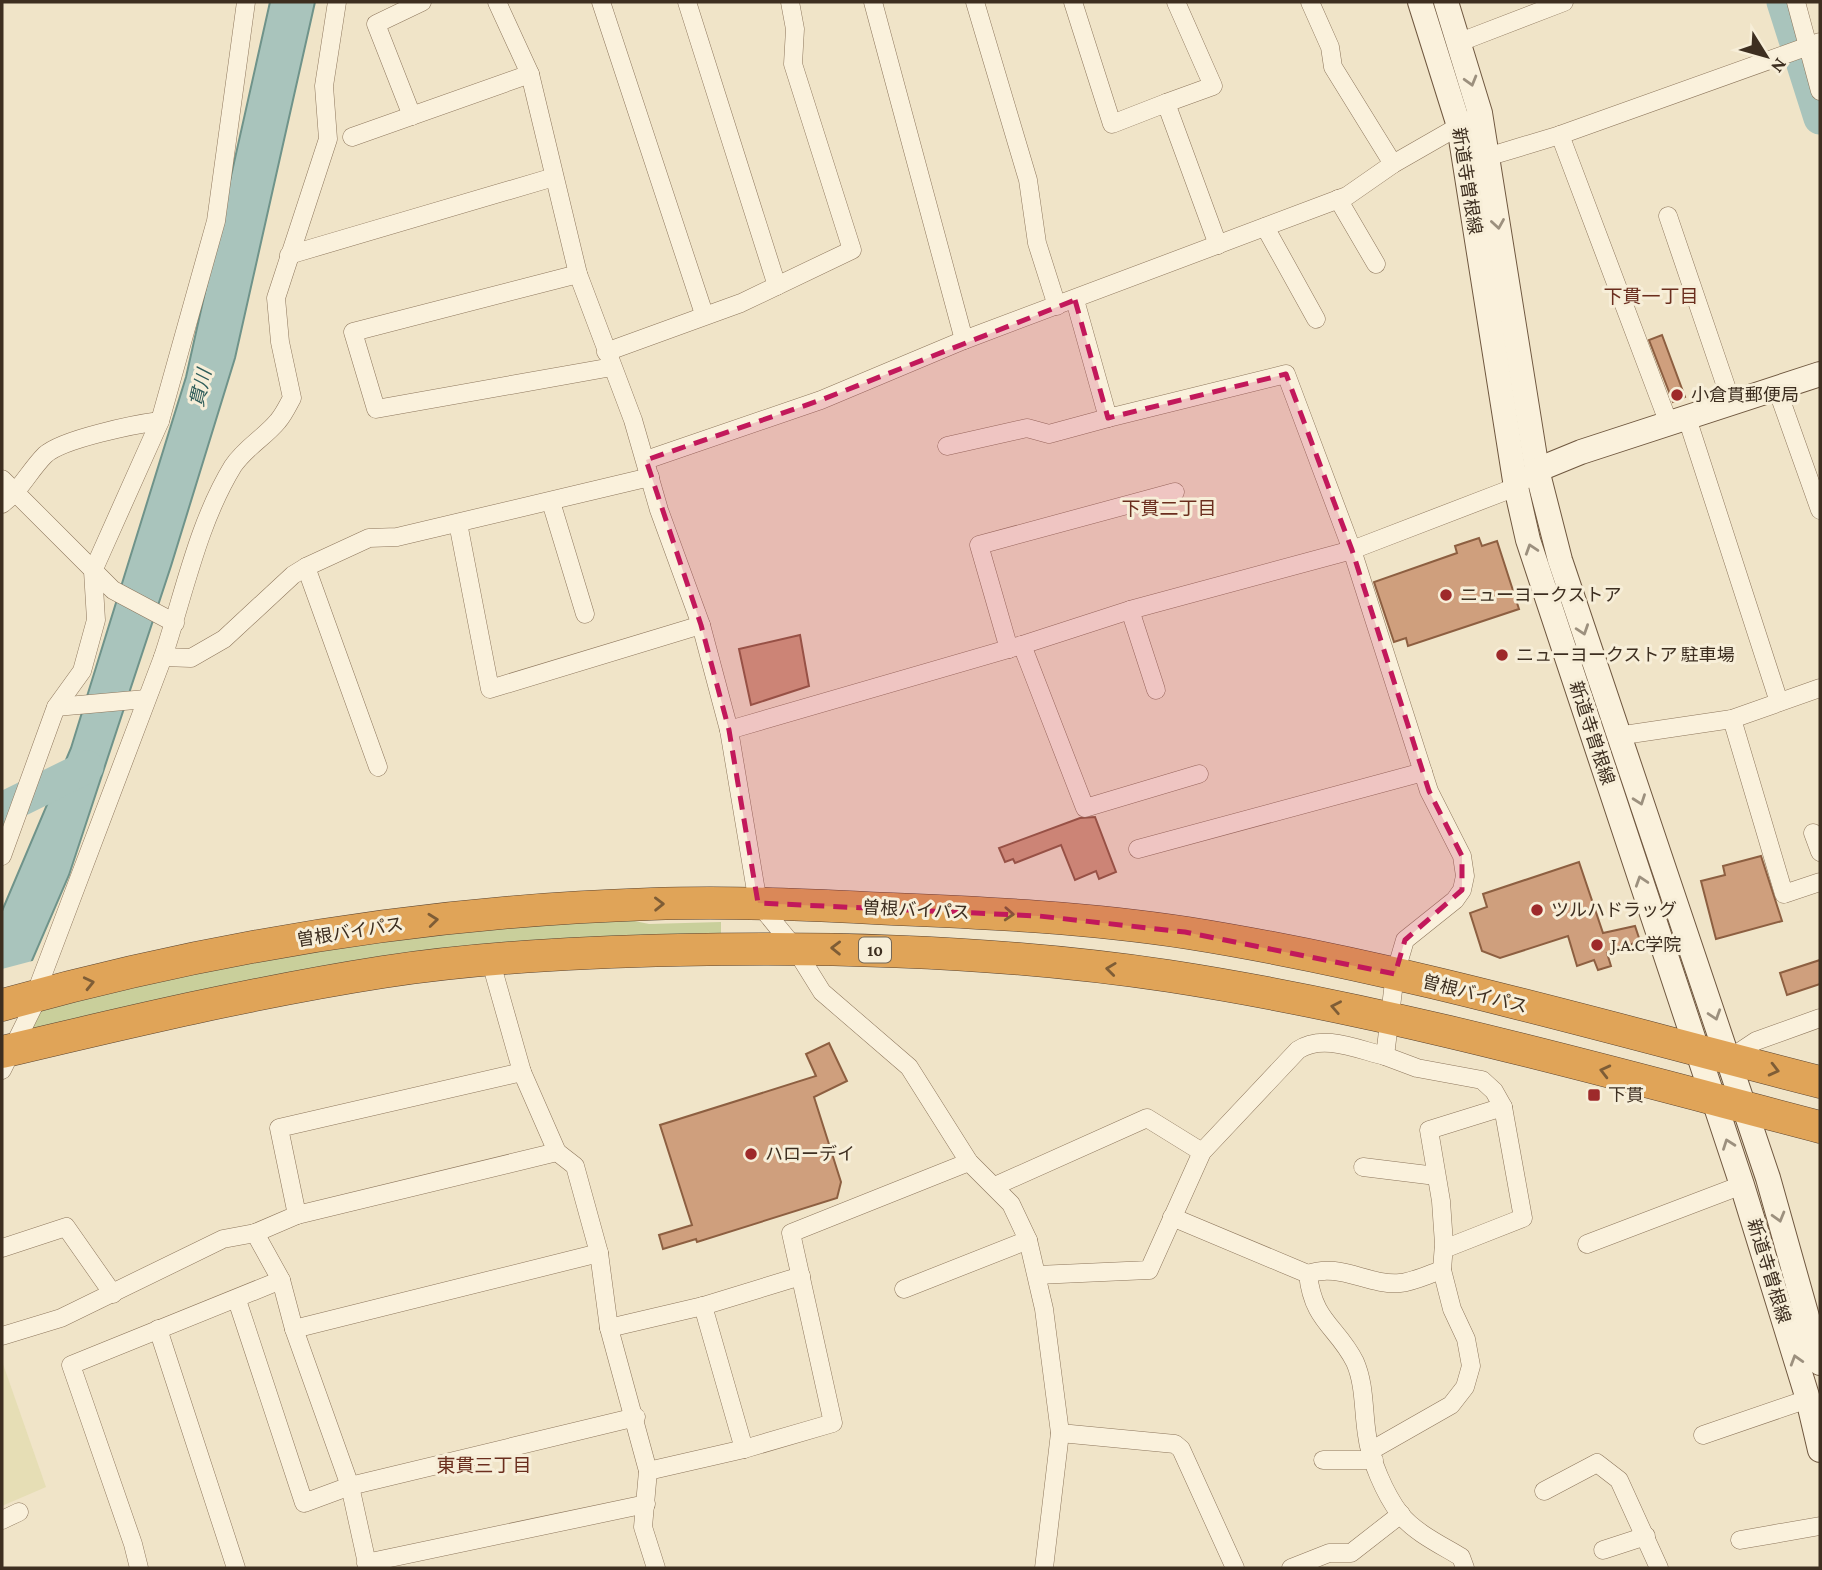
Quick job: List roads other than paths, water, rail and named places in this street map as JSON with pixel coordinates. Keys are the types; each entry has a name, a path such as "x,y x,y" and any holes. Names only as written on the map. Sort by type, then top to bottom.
{"highway":[{"name":"曽根バイパス","path":"25,998 218,954 377,926 572,908 654,903 758,903 1039,916 1185,932 1324,957 1820,1082"},
{"name":"10","path":"5,1057 237,999 385,972 490,959 596,952 794,947 936,952 1169,976 1387,1017 1820,1126"}],"main road":[{"name":"新道寺曽根線","path":"1420,2 1459,126 1516,487 1528,540 1742,1185 1808,1399 1820,1450"},
{"name":"新道寺曽根線","path":"1446,2 1480,113 1537,470 1560,560 1617,736 1768,1178 1816,1328 1820,1363"},
{"path":"1537,470 1820,374"}],"street":[{"path":"2,856 6,836 45,739 82,671 96,620 93,571 160,421 216,221 246,2"},
{"path":"5,1057 25,998 142,699 163,657 170,620 222,487 235,464 257,439 278,422 292,398 280,342 276,298 328,139 324,86 337,2"},
{"path":"412,116 376,24 422,2"},
{"path":"496,2 530,74 578,274 701,625 729,730 758,903 794,947 822,992 909,1067 969,1162 1011,1204 1028,1240 1037,1275 1060,1433 1044,1568"},
{"path":"601,2 704,314"},
{"path":"687,2 777,286"},
{"path":"578,274 353,332 376,409 609,359 704,314 741,303 852,250 793,64 795,29 790,2"},
{"path":"873,2 964,340"},
{"path":"975,2 1028,180 1037,243 1057,306"},
{"path":"1073,2 1112,124 1213,86 1176,2"},
{"path":"1310,2 1330,47 1333,66 1393,164"},
{"path":"1460,43 1564,2"},
{"path":"1796,2 1814,44 1820,91"},
{"path":"1488,157 1560,135 1814,44"},
{"path":"352,137 530,74"},
{"path":"1166,103 1218,245"},
{"path":"163,657 191,658 224,639 293,575 369,538 397,537 551,502 648,468 964,340 1338,199 1480,113"},
{"path":"1560,135 1678,421 1779,702"},
{"path":"289,255 554,177"},
{"path":"1338,199 1376,264"},
{"path":"1668,216 1732,404"},
{"path":"1265,227 1316,319"},
{"path":"1075,300 1108,418"},
{"path":"947,446 1027,428 1049,434 1286,374 1352,550 1429,791 1462,856 1465,876 1462,890 1455,900 1405,940 1387,1017 1385,1056"},
{"path":"1777,389 1820,510"},
{"path":"9,499 47,453 120,426 160,421"},
{"path":"729,730 1016,647 1130,610 1352,550 1516,487 1537,470"},
{"path":"2,479 9,499 113,590 170,620"},
{"path":"1175,492 979,544 1016,647 1085,808 1199,775"},
{"path":"551,502 585,614"},
{"path":"458,523 490,689 701,625"},
{"path":"306,567 378,767"},
{"path":"1130,610 1156,690"},
{"path":"1617,736 1732,719 1820,688"},
{"path":"63,707 142,699"},
{"path":"1732,719 1784,894 1820,882"},
{"path":"1138,849 1423,772"},
{"path":"1813,833 1820,852"},
{"path":"490,959 522,1072 557,1152 575,1166 599,1252 609,1328 636,1417 648,1471 643,1527 656,1568"},
{"path":"1729,1059 1756,1041 1820,1018"},
{"path":"1037,1275 1149,1270 1202,1152 1308,1043 1326,1042 1385,1056 1416,1068 1482,1080 1494,1091 1503,1107 1523,1218 1444,1249"},
{"path":"297,1215 279,1128 522,1072"},
{"path":"1323,1460 1373,1455 1451,1405 1465,1387 1471,1366 1466,1339 1452,1309 1442,1270 1444,1249 1429,1130 1503,1107"},
{"path":"995,1186 1147,1118 1202,1152"},
{"path":"2,1336 61,1318 223,1239 255,1233 297,1215 557,1152"},
{"path":"648,1471 744,1449 833,1423 791,1233 969,1162"},
{"path":"1363,1167 1436,1176"},
{"path":"1587,1244 1742,1185"},
{"path":"1172,1217 1308,1274 1319,1270 1345,1272 1399,1283 1442,1270"},
{"path":"2,1248 66,1227 113,1294"},
{"path":"255,1233 281,1280 294,1329 350,1486 367,1566 646,1504"},
{"path":"904,1289 1028,1240"},
{"path":"294,1329 599,1252"},
{"path":"1308,1274 1316,1308 1353,1359 1360,1375 1367,1437 1401,1514 1436,1542 1461,1557 1465,1568"},
{"path":"609,1328 703,1306 801,1276"},
{"path":"139,1568 71,1365 281,1280"},
{"path":"237,1300 304,1503 350,1486 636,1417"},
{"path":"703,1306 744,1449"},
{"path":"158,1329 236,1568"},
{"path":"1703,1435 1808,1399"},
{"path":"1060,1433 1175,1444 1181,1449 1235,1568"},
{"path":"1544,1490 1597,1463 1619,1480 1659,1568"},
{"path":"2,1520 19,1512"},
{"path":"1291,1568 1329,1553 1351,1553 1401,1514"},
{"path":"1740,1540 1820,1526"},
{"path":"1603,1550 1646,1536"}],"water":[{"path":"270,2 315,2 235,358 171,566 69,875 2,1030 2,911 71,748 186,377"}],"waterway":[{"path":"1783,2 1820,118"},
{"name":"貫川","path":"2,809 87,767"}],"place":[{"name":"小倉貫郵便局","path":"1677,395"},
{"name":"ニューヨークストア","path":"1446,595"},
{"name":"ニューヨークストア 駐車場","path":"1502,655"},
{"name":"ツルハドラッグ","path":"1537,910"},
{"name":"J.A.C学院","path":"1597,945"},
{"name":"下貫","path":"1594,1095"},
{"name":"ハローデイ","path":"751,1154"}],"district":[{"name":"下貫一丁目","path":"1651,296"},
{"name":"下貫二丁目","path":"1169,508"},
{"name":"東貫三丁目","path":"484,1465"}]}
